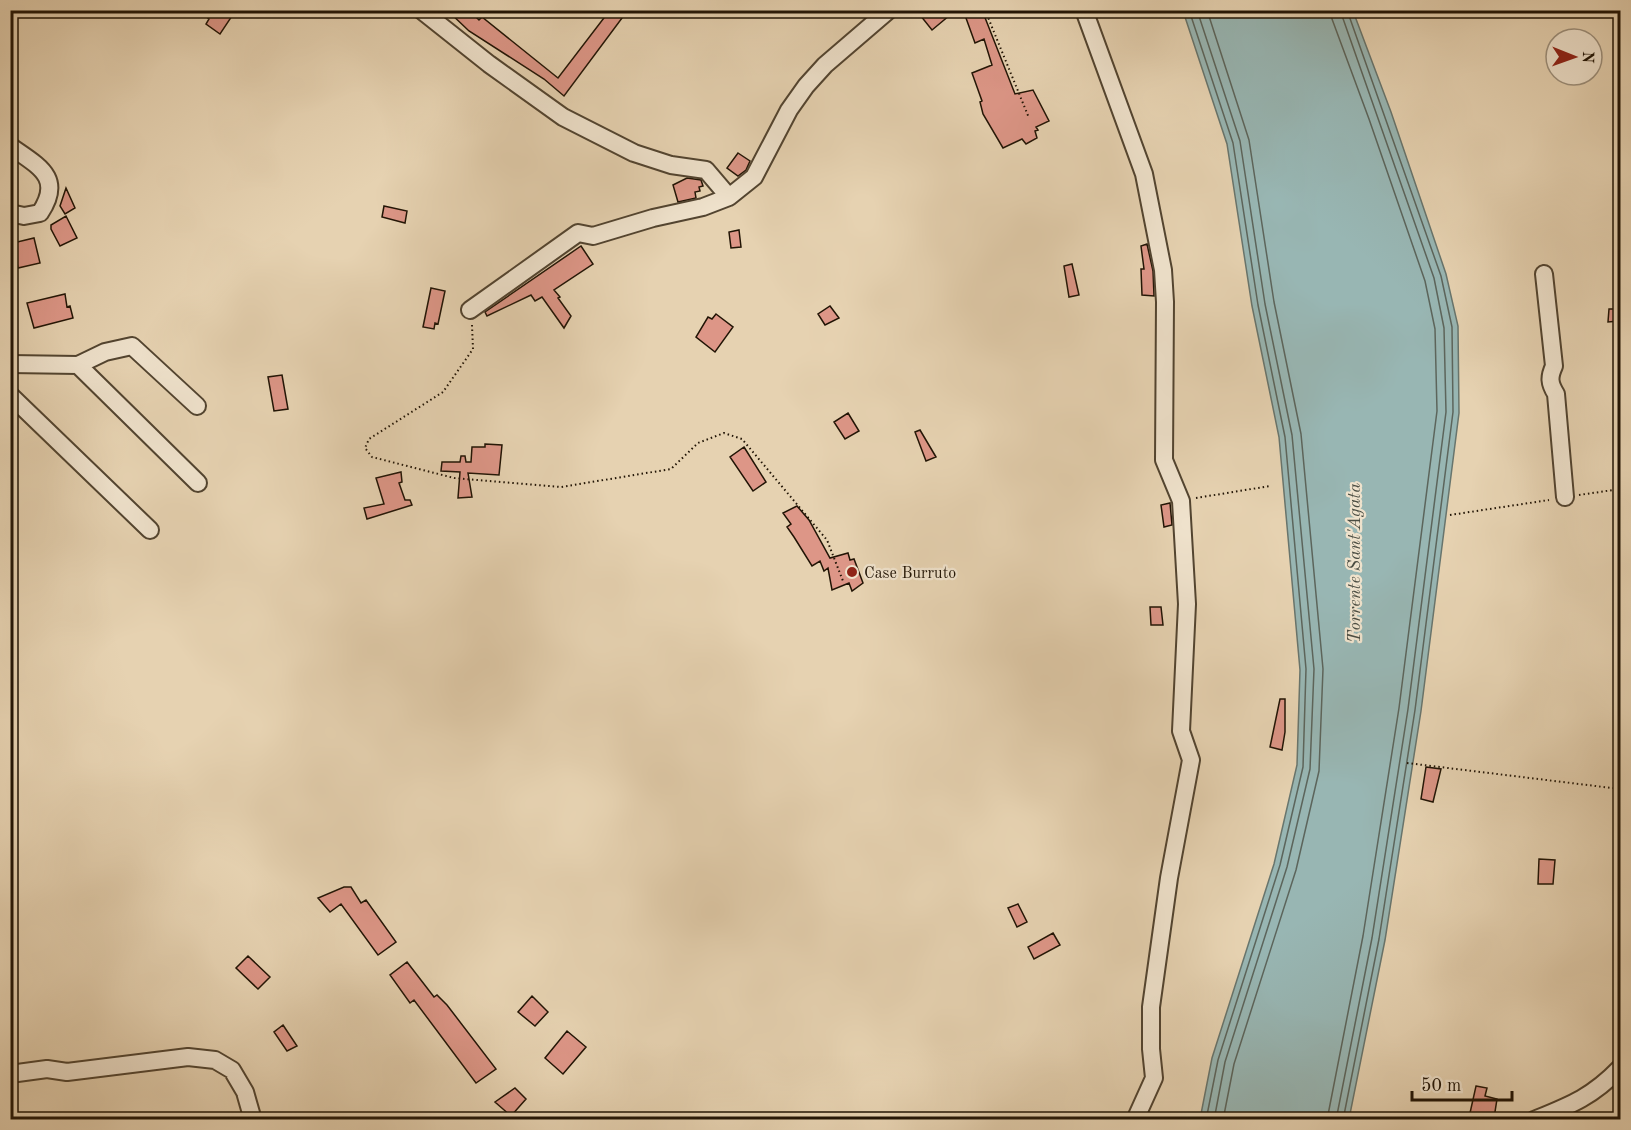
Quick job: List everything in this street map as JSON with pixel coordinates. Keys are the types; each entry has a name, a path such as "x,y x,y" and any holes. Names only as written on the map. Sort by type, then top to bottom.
{"street":[{"path":"470,310 578,233 593,236 653,218 703,207 729,196 754,177 789,110 806,86 825,65 889,10"},
{"path":"1084,10 1144,174 1163,270 1165,302 1164,460 1181,501 1187,604 1181,731 1191,760 1169,878 1151,1007 1154,1078 1135,1119"},
{"path":"428,12 489,64 563,117 634,153 671,165 706,170 729,196"},
{"path":"10,146 41,169 50,184 49,200 40,213 24,216 10,213"},
{"path":"1544,274 1554,366 1550,375 1550,384 1556,394 1565,497"},
{"path":"10,364 78,365 105,352 132,346 197,406"},
{"path":"78,365 198,483"},
{"path":"10,395 150,530"},
{"path":"10,1074 47,1069 67,1072 188,1058 215,1060 232,1070 245,1092 253,1119"},
{"path":"1534,1119 1578,1102 1606,1083 1620,1068"}],"path":[{"path":"985,10 1029,118"},
{"path":"470,310 474,349 443,392 369,439 365,448 372,457 454,478 561,487 670,469 698,442 724,433 742,439 827,540 843,581"},
{"path":"1181,501 1270,486"},
{"path":"1450,515 1620,489"},
{"path":"1407,763 1620,789"}],"water":[{"name":"Torrente Sant'Agata","path":"1183,11 1353,11 1391,112 1446,274 1458,326 1459,413 1421,711 1385,940 1349,1119 1200,1119 1212,1058 1274,864 1297,765 1300,670 1279,437 1252,306 1227,144"}],"building":[{"path":"197,10 224,10 232,16 220,34 206,24 209,19"},
{"path":"447,10 469,10 479,20 482,17 558,78 610,10 628,10 564,96 544,79 469,31"},
{"path":"916,10 956,10 932,30"},
{"path":"982,10 1015,94 1033,90 1049,121 1036,127 1037,138 1026,144 1022,139 1003,148 983,114 980,102 982,101 972,73 992,65 984,39 975,43 966,18"},
{"path":"738,153 750,161 746,170 738,176 727,168"},
{"path":"687,178 701,180 703,186 699,187 700,191 695,192 696,198 678,202 673,185"},
{"path":"66,188 75,208 65,214 60,206"},
{"path":"384,206 407,211 405,223 382,217"},
{"path":"66,216 77,238 60,246 51,225"},
{"path":"739,230 741,247 731,248 729,232"},
{"path":"34,238 40,263 18,268 13,243"},
{"path":"1147,244 1153,271 1154,296 1142,295 1141,269 1144,269 1141,246"},
{"path":"581,246 593,264 554,290 571,316 564,328 542,297 535,301 531,295 487,316 485,312"},
{"path":"1072,264 1079,295 1069,297 1064,266"},
{"path":"431,288 445,291 438,324 435,323 434,329 423,327"},
{"path":"65,294 67,307 70,306 73,318 34,328 27,303"},
{"path":"830,306 839,318 825,325 818,314"},
{"path":"1609,309 1619,309 1619,321 1608,322"},
{"path":"716,314 733,327 715,352 696,337 708,317 712,319"},
{"path":"282,375 288,409 274,411 268,377"},
{"path":"848,413 859,431 845,439 834,422"},
{"path":"920,430 936,457 926,461 915,432"},
{"path":"485,444 502,445 499,475 468,473 472,497 458,498 460,472 441,471 442,462 460,462 461,456 465,456 466,462 471,462 472,447 485,447"},
{"path":"744,447 766,482 753,491 730,457"},
{"path":"401,472 402,482 399,483 405,500 410,500 412,505 367,519 364,508 384,504 376,478"},
{"path":"1170,503 1172,525 1164,527 1161,505"},
{"path":"797,506 809,520 830,558 848,553 850,560 854,559 863,583 852,591 849,583 832,590 828,568 824,571 820,561 812,566 787,527 791,524 783,513"},
{"path":"1150,607 1161,607 1163,625 1151,625"},
{"path":"1280,699 1285,699 1285,732 1282,750 1270,747"},
{"path":"1426,767 1441,769 1433,802 1421,799"},
{"path":"1539,859 1555,860 1553,884 1538,884"},
{"path":"344,887 351,887 361,903 366,900 396,942 378,955 341,904 330,912 318,898"},
{"path":"1018,904 1027,922 1017,927 1008,908"},
{"path":"1053,933 1060,945 1034,959 1028,947"},
{"path":"248,956 270,977 258,989 236,968"},
{"path":"407,962 434,997 437,995 447,1005 496,1069 476,1083 414,1000 410,1003 390,975"},
{"path":"532,996 548,1012 535,1026 518,1012"},
{"path":"283,1025 297,1046 287,1051 274,1032"},
{"path":"567,1031 586,1047 563,1074 545,1058"},
{"path":"1476,1086 1487,1088 1485,1096 1497,1099 1494,1118 1470,1113"},
{"path":"515,1088 526,1099 511,1116 495,1102"}],"place":[{"name":"Case Burruto","path":"852,572"}]}
